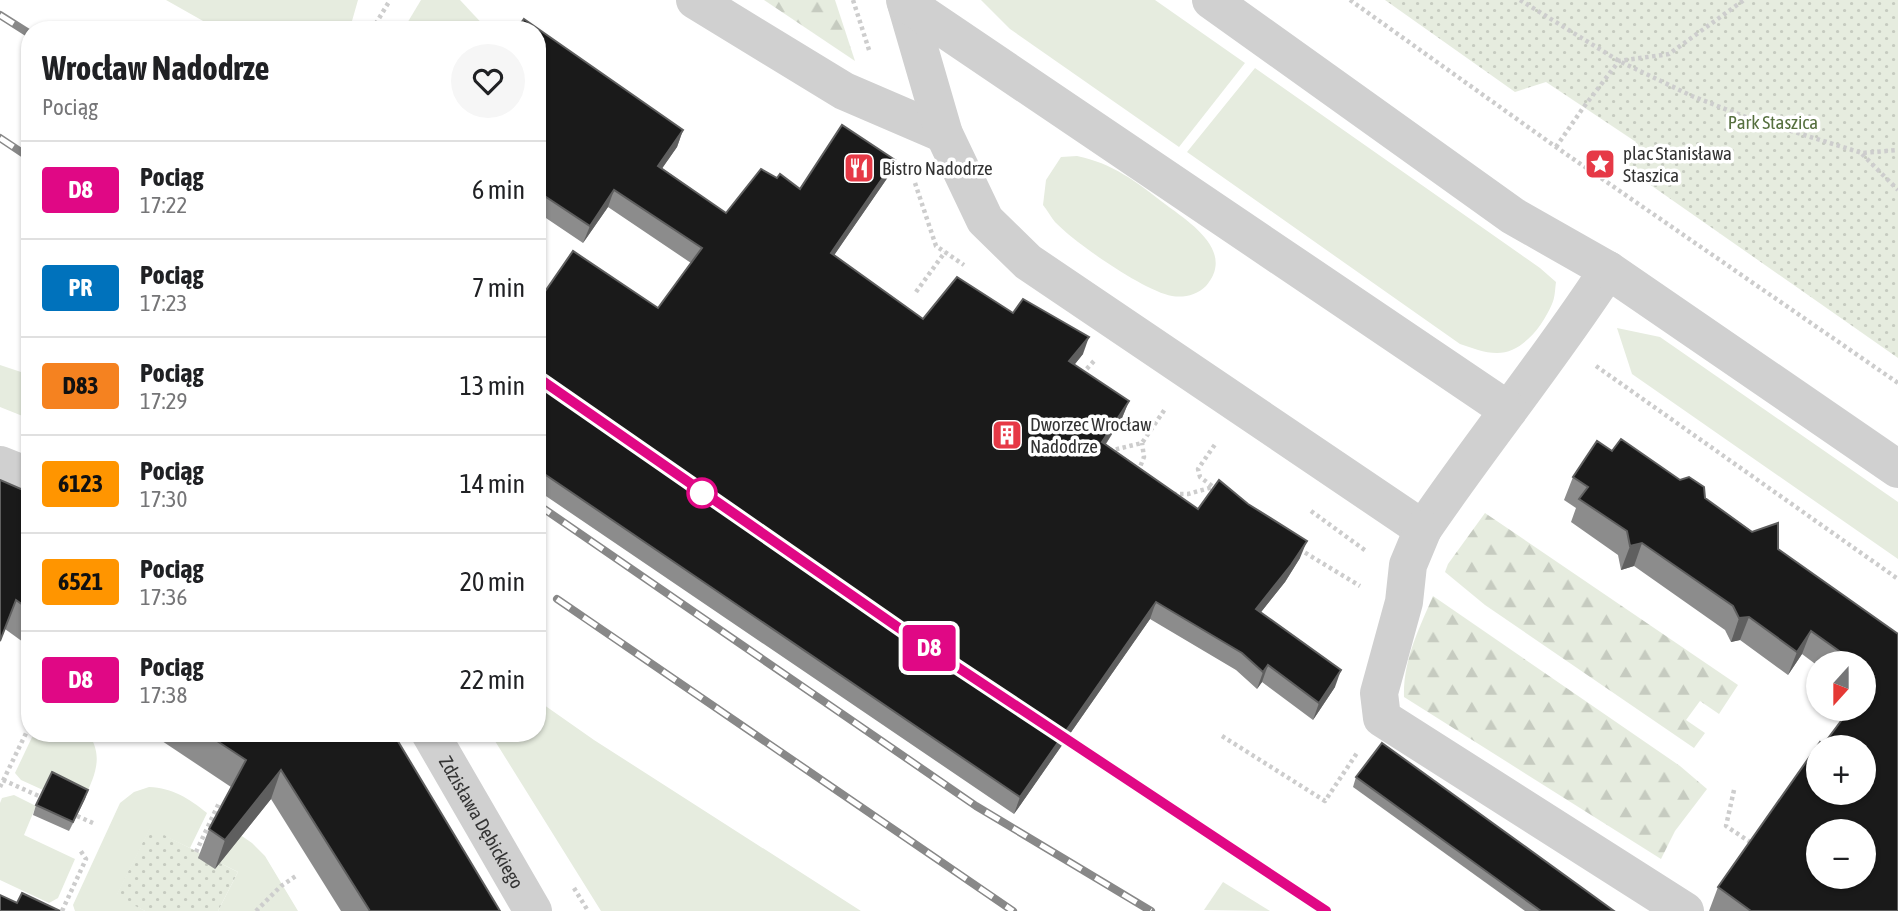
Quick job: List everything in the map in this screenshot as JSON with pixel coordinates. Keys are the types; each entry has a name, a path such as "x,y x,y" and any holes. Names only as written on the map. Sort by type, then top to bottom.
{"street":[{"path":"695,0 844,91 944,134"},
{"path":"1211,0 1513,216 1608,270 1898,470"},
{"path":"905,1 944,134 985,220 1028,262 1423,529"},
{"path":"905,1 1508,410"},
{"path":"1608,270 1560,341 1423,529 1408,565 1404,602 1379,693 1381,718 1685,911"},
{"path":"0,465 21,473"},
{"name":"Zdzisława Dębickiego","path":"435,742 533,911"}],"path":[{"path":"377,21 390,0"},
{"path":"1350,0 1556,147 1898,383"},
{"path":"1520,0 1619,61 1692,96 1743,116 1861,153 1898,150"},
{"path":"1556,147 1619,61 1669,54 1744,0"},
{"path":"1861,153 1898,190"},
{"path":"916,292 945,252"},
{"path":"1560,341 1898,579"},
{"path":"1077,370 1083,375 1096,358"},
{"path":"1100,445 1109,452 1142,443 1166,408"},
{"path":"1128,472 1136,475 1142,467 1142,443"},
{"path":"1216,443 1198,469 1200,477 1223,495"},
{"path":"1171,494 1188,494 1213,487"},
{"path":"1297,547 1370,592 1404,602"},
{"path":"1222,736 1325,801 1345,769"},
{"path":"0,787 22,742"},
{"path":"3,780 41,797"},
{"path":"1734,790 1726,827 1755,846"},
{"path":"196,852 219,803"},
{"path":"77,816 93,823"},
{"path":"62,911 86,859 80,850"},
{"path":"256,911 281,886 296,876"}],"green space":[{"path":"166,0 358,0 352,21 203,21"},
{"path":"421,0 460,0 480,21 408,21"},
{"path":"764,0 835,0 855,61"},
{"path":"981,0 1155,0 1245,63 1179,147 1010,29"},
{"name":"Park Staszica","path":"1385,0 1898,0 1898,358 1622,165 1636,142 1546,82 1515,92"},
{"path":"1255,68 1540,268 1556,282 1552,304 1531,336 1506,352 1483,351 1460,344 1187,152"},
{"path":"1077,156 1102,163 1124,174 1186,219 1206,239 1213,249 1216,261 1214,273 1206,286 1199,292 1186,296 1172,296 1160,292 1111,265 1055,222 1043,205 1046,180 1061,157"},
{"path":"1617,328 1660,337 1898,502 1898,559 1632,374"},
{"path":"0,365 21,372 21,415 0,407"},
{"path":"1485,513 1738,685 1719,714 1700,701 1686,720 1705,733 1694,748 1485,605 1445,572"},
{"path":"1433,596 1680,766 1707,789 1675,831 1661,859 1404,697 1409,657"},
{"path":"546,706 861,911 601,911 496,742 546,742"},
{"path":"30,742 93,742 97,758 95,773 85,797 48,780 43,790 21,780 15,773"},
{"path":"149,787 166,789 180,795 207,813 190,848 150,829 117,895 145,911 75,911 73,905 120,803 134,792"},
{"path":"14,795 36,806 24,835 75,859 58,898 49,903 0,880 0,803 2,798"},
{"path":"220,821 252,843 265,856 298,911 218,911 238,872 204,855"},
{"path":"150,828 238,872 218,911 145,911 116,896"},
{"path":"1223,882 1270,911 1204,910"}],"building":[{"path":"546,34 683,130 658,166 726,213 761,169 777,178 780,174 800,189 842,125 895,160 831,253 923,319 957,277 1013,313 1023,299 1089,337 1069,361 1129,401 1102,442 1198,509 1219,480 1248,504 1307,541 1256,609 1341,670 1319,703 1268,665 1263,672 1242,653 1156,602 1020,797 546,475 546,290 573,251 658,308 702,248 614,190 590,226 546,197"},
{"path":"1621,439 1680,480 1689,477 1704,487 1705,498 1752,532 1778,523 1778,549 1898,634 1898,911 1751,911 1718,887 1806,762 1806,805 1876,805 1876,735 1830,735 1841,721 1876,721 1876,651 1839,651 1811,631 1797,652 1749,617 1739,618 1733,606 1642,543 1630,546 1627,531 1579,499 1588,487 1573,477 1597,441 1612,451"},
{"path":"0,480 21,489 21,604 16,600 0,641"},
{"path":"219,742 398,742 500,911 370,911 281,770 225,840 209,829 246,760"},
{"path":"1382,743 1614,911 1541,911 1356,777"},
{"path":"52,772 88,790 73,822 36,805"},
{"path":"22,893 60,911 0,911 0,895 17,903"}],"railway":[{"path":"0,15 21,28"},
{"path":"0,138 21,152"},
{"path":"546,510 976,806 1151,911"},
{"path":"557,599 1013,911"},
{"path":"1049,728 1326,911"}],"train":[{"name":"D8","path":"546,383 912,637 1326,911"}],"place":[{"name":"plac Stanisława Staszica","path":"1600,164"},
{"name":"Bistro Nadodrze","path":"859,168"},
{"name":"Dworzec Wrocław Nadodrze","path":"1007,435"}]}
